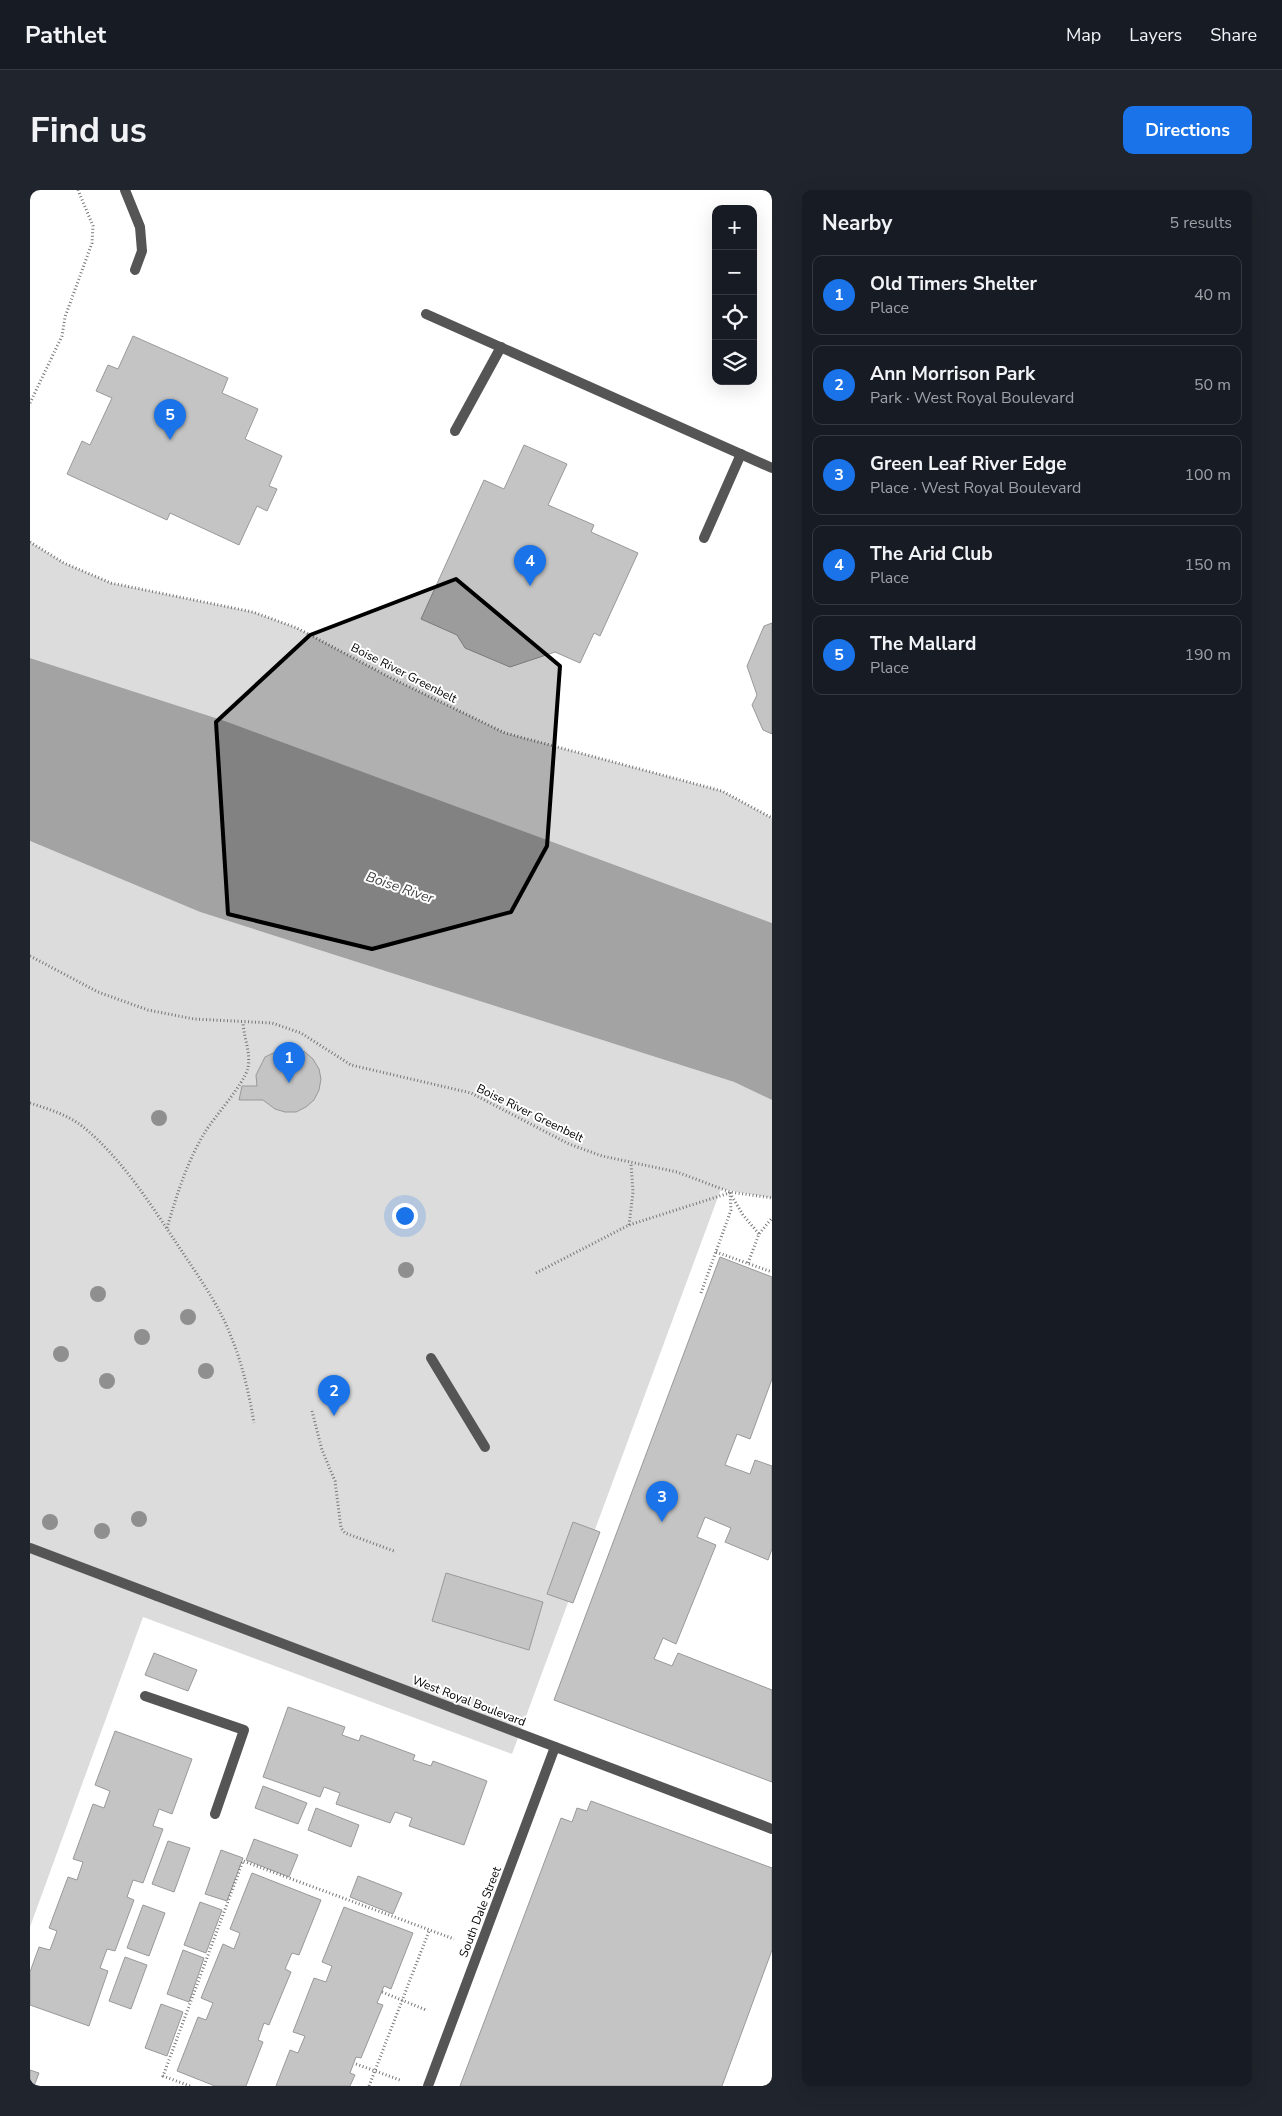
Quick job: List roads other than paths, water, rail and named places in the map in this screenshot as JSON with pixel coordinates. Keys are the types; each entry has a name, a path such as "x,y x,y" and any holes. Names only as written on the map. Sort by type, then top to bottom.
{"street":[{"path":"125,190 140,227 142,251 135,270"},
{"path":"426,314 772,468"},
{"path":"455,431 501,347"},
{"path":"704,538 741,454"},
{"path":"431,1358 485,1447"},
{"name":"West Royal Boulevard","path":"30,1548 772,1829"},
{"path":"145,1696 244,1730 216,1814"},
{"name":"South Dale Street","path":"428,2086 555,1747"}],"water":[{"name":"Boise River","path":"30,658 225,721 772,923 772,1100 734,1082 200,912 30,841"}],"place":[{"name":"The Mallard","path":"170,440"},
{"name":"The Arid Club","path":"530,586"},
{"name":"Old Timers Shelter","path":"289,1083"},
{"name":"Ann Morrison Park","path":"334,1416"},
{"name":"Green Leaf River Edge","path":"662,1522"}]}
